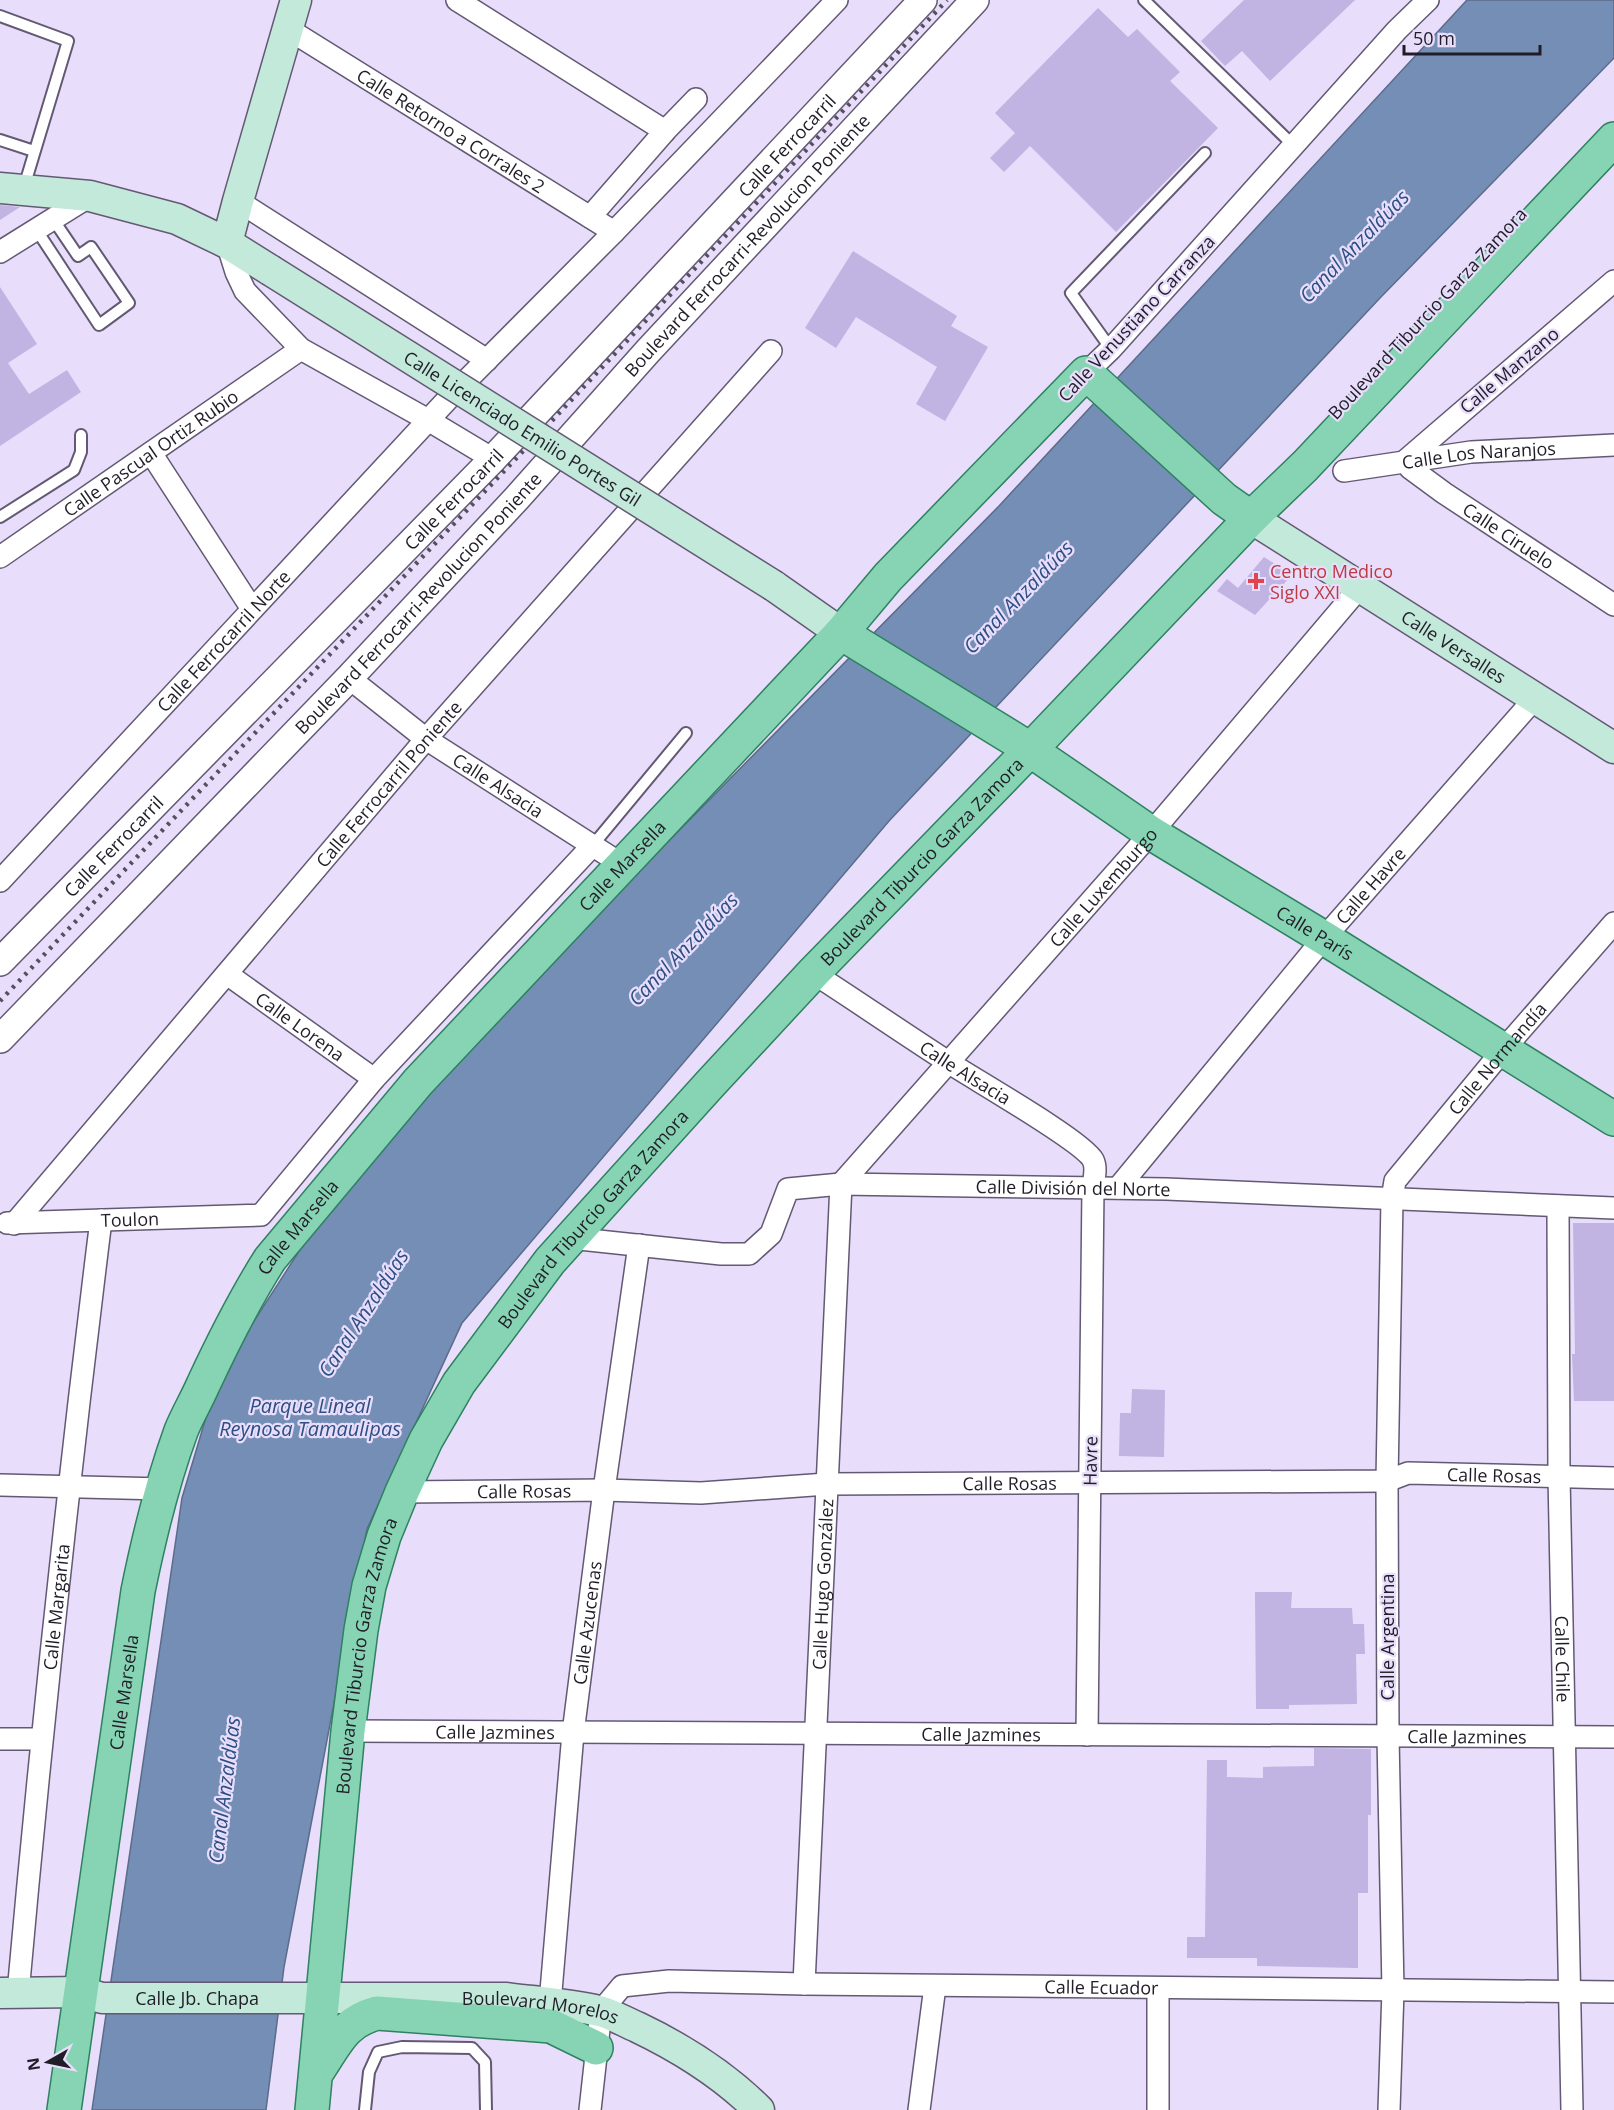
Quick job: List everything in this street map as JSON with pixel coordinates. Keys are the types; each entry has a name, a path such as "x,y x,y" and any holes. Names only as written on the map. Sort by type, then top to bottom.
{"main road":[{"path":"228,243 296,0"},
{"name":"Boulevard Tiburcio Garza Zamora","path":"312,2110 316,2073 308,1999 369,1586 384,1536 402,1492 426,1440 459,1383 550,1261 570,1238 813,972 1024,746 1238,509 1284,465 1614,115"},
{"path":"1238,509 1305,466 1614,139"},
{"name":"Calle Licenciado Emilio Portes Gil","path":"11,189 90,196 177,219 228,243 774,586 850,639 1024,746"},
{"name":"Calle Versalles","path":"1093,379 1238,509 1614,748"},
{"name":"Calle Venustiano Carranza","path":"850,639 888,577 1093,379"},
{"name":"Calle Marsella","path":"92,1995 138,1591 147,1549 162,1490 182,1431 251,1288 270,1260 418,1082 624,865 850,639"},
{"name":"Calle París","path":"1024,746 1151,832 1614,1119"},
{"name":"Calle Jb. Chapa","path":"9,1993 308,1999"},
{"path":"64,2110 92,1995"},
{"name":"Boulevard Morelos","path":"308,1999 507,1998 601,2011 690,2055 726,2079 759,2110"},
{"path":"316,2073 346,2029 360,2018 377,2013 551,2026 596,2048"}],"street":[{"path":"457,0 665,130"},
{"path":"238,201 487,360 614,232 837,0"},
{"name":"Calle Ferrocarril","path":"0,962 493,459 923,0"},
{"name":"Boulevard Ferrocarri-Revolucion Poniente","path":"0,1039 349,678 517,498 648,351 975,0"},
{"name":"Calle Venustiano Carranza","path":"1093,379 1111,349 1397,30 1428,0"},
{"name":"Calle Retorno a Corrales 2","path":"288,29 614,232"},
{"path":"590,217 665,130 696,99"},
{"path":"0,252 90,196"},
{"path":"228,243 236,272 246,291 301,349 429,420 493,459"},
{"name":"Calle Manzano","path":"1405,461 1614,281"},
{"name":"Calle Pascual Ortiz Rubio","path":"0,557 301,349"},
{"name":"Calle Ferrocarril Poniente","path":"7,1223 227,974 426,740 771,351"},
{"name":"Calle Ferrocarril Norte","path":"0,881 447,400 487,360"},
{"name":"Calle Los Naranjos","path":"1344,471 1471,452 1614,445"},
{"path":"151,453 252,609"},
{"name":"Calle Ciruelo","path":"1405,461 1410,468 1444,493 1614,604"},
{"name":"Calle Luxemburgo","path":"841,1184 1151,832 1360,587"},
{"name":"Calle Alsacia","path":"349,678 426,740 624,865"},
{"name":"Calle Havre","path":"1118,1188 1324,938 1536,697"},
{"path":"374,1079 593,845"},
{"name":"Calle Normandía","path":"1392,1199 1395,1181 1504,1049 1614,923"},
{"name":"Calle Alsacia","path":"813,972 1079,1146 1092,1159 1095,1171 1093,1187"},
{"name":"Calle Lorena","path":"227,974 374,1079"},
{"name":"Toulon","path":"7,1223 261,1215 374,1079"},
{"name":"Calle División del Norte","path":"570,1238 721,1254 749,1254 771,1234 788,1190 841,1184 1093,1187 1614,1208"},
{"name":"Calle Hugo González","path":"804,1984 841,1184"},
{"name":"Havre","path":"1087,1735 1093,1187"},
{"name":"Calle Argentina","path":"1389,2110 1393,1990 1388,1736 1387,1481 1392,1199"},
{"name":"Calle Chile","path":"1558,1206 1558,1476 1572,2110"},
{"name":"Calle Margarita","path":"9,1993 101,1220"},
{"name":"Calle Azucenas","path":"550,2003 573,1733 604,1490 639,1245"},
{"name":"Calle Rosas","path":"402,1492 604,1490 701,1493 827,1484 1387,1481 1408,1473 1614,1478"},
{"path":"0,1485 162,1490"},
{"name":"Calle Jazmines","path":"348,1731 1614,1737"},
{"path":"0,1739 41,1738"},
{"name":"Calle Ecuador","path":"601,2011 622,1986 669,1981 935,1986 1614,1992"},
{"path":"920,2110 935,1986"},
{"path":"1158,1988 1158,2110"},
{"path":"590,2110 601,2011"}],"lane":[{"path":"1144,0 1294,146"},
{"path":"0,16 68,41 34,151 11,189"},
{"path":"0,140 34,151"},
{"path":"1111,349 1071,293 1204,153"},
{"path":"45,224 78,256 92,247 129,303 99,326 45,224"},
{"path":"0,517 74,470 81,452 81,435"},
{"path":"593,845 686,733"},
{"path":"365,2110 369,2072 378,2052 402,2047 472,2048 485,2062 486,2110"}],"water":[{"name":"Parque Lineal Reynosa Tamaulipas","path":"1467,0 1614,0 1614,58 1380,298 889,821 462,1323 367,1529 284,1967 266,2110 92,2110 182,1498 218,1377 334,1197 431,1082 999,506"}],"building":[{"path":"1244,0 1355,0 1270,81 1242,51 1225,66 1201,41"},
{"path":"1098,8 1128,37 1137,29 1180,72 1170,81 1218,128 1116,232 1030,146 1004,172 990,158 1015,133 995,113"},
{"path":"0,205 20,207 0,220"},
{"path":"853,251 957,316 951,326 988,347 945,421 916,404 937,367 856,317 836,348 805,328"},
{"path":"0,287 37,344 8,363 29,394 67,370 81,392 0,446"},
{"path":"1264,557 1292,575 1255,615 1217,591 1227,579 1238,588"},
{"path":"1573,1223 1614,1223 1614,1401 1574,1401"},
{"path":"1132,1389 1165,1390 1164,1457 1119,1456 1120,1413 1131,1413"},
{"path":"1255,1592 1292,1592 1291,1608 1352,1608 1353,1624 1364,1624 1365,1654 1356,1654 1357,1704 1289,1705 1289,1709 1256,1709"},
{"path":"1314,1748 1371,1749 1368,1893 1358,1893 1358,1968 1257,1966 1257,1958 1187,1958 1187,1937 1205,1937 1207,1760 1227,1760 1227,1777 1263,1778 1263,1767 1314,1766"}],"railway":[{"path":"0,1001 546,427 947,0"}],"place":[{"name":"Centro Medico Siglo XXI","path":"1256,581"}],"water label":[{"name":"Canal Anzaldúas","path":"1354,246"},
{"name":"Canal Anzaldúas","path":"1018,597"},
{"name":"Canal Anzaldúas","path":"683,949"},
{"name":"Canal Anzaldúas","path":"363,1313"},
{"name":"Canal Anzaldúas","path":"224,1790"}]}
